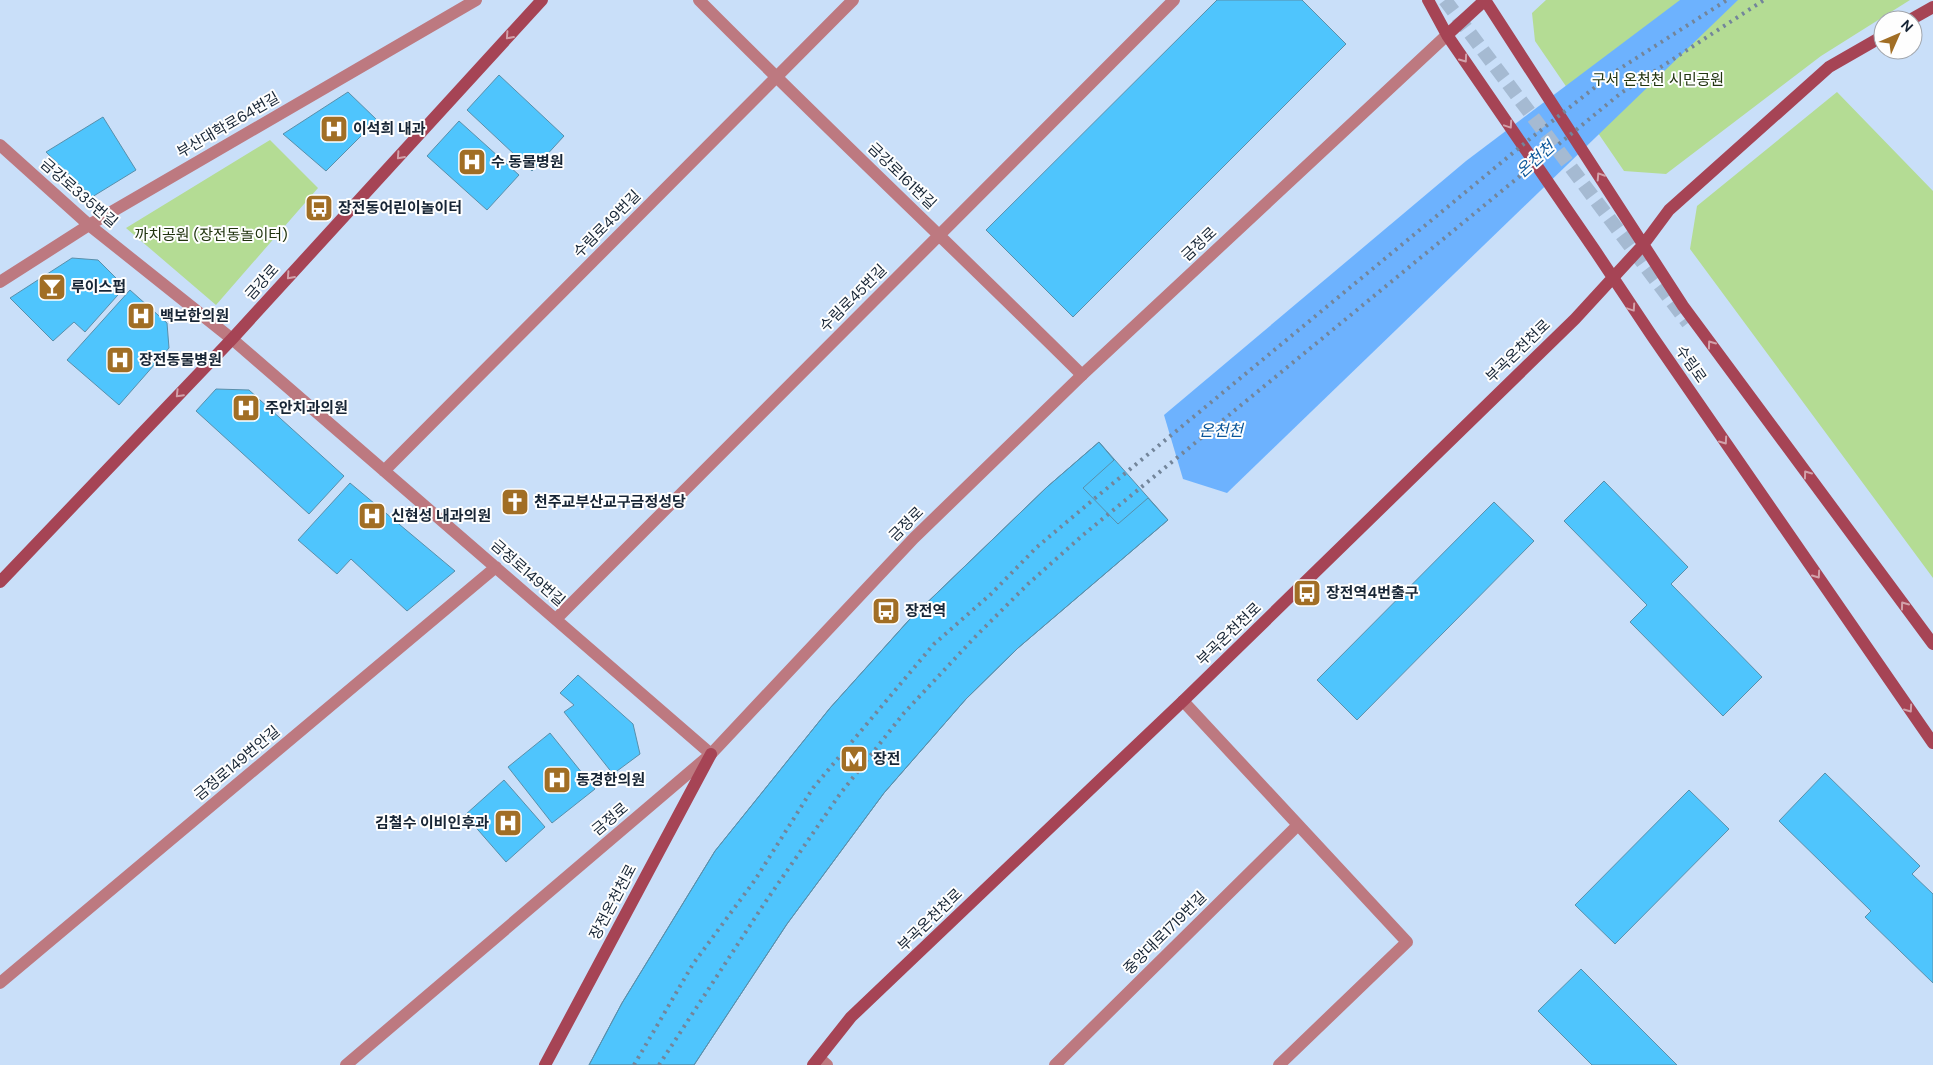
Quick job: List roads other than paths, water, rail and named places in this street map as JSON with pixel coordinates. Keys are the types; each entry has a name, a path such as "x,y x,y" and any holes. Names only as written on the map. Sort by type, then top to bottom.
{"main road":[{"name":"금강로","path":"0,582 232,339 542,0"},
{"name":"수림로","path":"1428,0 1447,35 1612,278 1933,743"},
{"name":"수림로","path":"1485,0 1683,306 1933,644"},
{"name":"금정로","path":"1447,35 1485,0"},
{"name":"부곡온천천로","path":"820,1063 851,1017 1183,701 1575,318 1643,245 1669,210 1829,66 1873,42"},
{"name":"장전온천천로","path":"545,1065 711,754"}],"street":[{"name":"부산대학로64번길","path":"0,282 89,225 476,0"},
{"name":"금강로161번길","path":"699,0 776,78 940,234 1082,375"},
{"name":"수림로49번길","path":"384,471 853,0"},
{"name":"수림로45번길","path":"556,619 1174,0"},
{"name":"금정로","path":"346,1065 711,754 914,538 1082,375 1447,35"},
{"name":"금강로335번길","path":"0,145 89,225 232,339"},
{"name":"금정로149번길","path":"232,339 711,754"},
{"name":"금정로149번안길","path":"0,983 496,567"},
{"path":"1183,701 1407,942 1279,1065"},
{"name":"중앙대로1719번길","path":"1055,1065 1298,825"}],"water":[{"name":"온천천","path":"1680,0 1738,0 1227,493 1183,479 1164,415 1466,161"}],"tunnel":[{"path":"1445,0 1688,323"}],"railway":[{"path":"634,1065 693,964 755,880 813,788 934,644 991,594 1037,547 1531,138 1613,73 1727,0"},
{"path":"659,1065 764,904 840,794 904,713 1028,584 1083,535 1621,93 1764,0"}],"place":[{"name":"이석희 내과","path":"334,129"},
{"name":"수 동물병원","path":"472,162"},
{"name":"장전동어린이놀이터","path":"319,208"},
{"name":"루이스펍","path":"52,287"},
{"name":"백보한의원","path":"141,316"},
{"name":"장전동물병원","path":"120,360"},
{"name":"주안치과의원","path":"246,408"},
{"name":"천주교부산교구금정성당","path":"515,502"},
{"name":"신현성 내과의원","path":"372,516"},
{"name":"장전역4번출구","path":"1307,593"},
{"name":"장전역","path":"886,611"},
{"name":"장전","path":"854,759"},
{"name":"동경한의원","path":"557,780"},
{"name":"김철수 이비인후과","path":"508,823"}],"park label":[{"name":"구서 온천천 시민공원","path":"1658,80"},
{"name":"까치공원 (장전동놀이터)","path":"211,235"}]}
